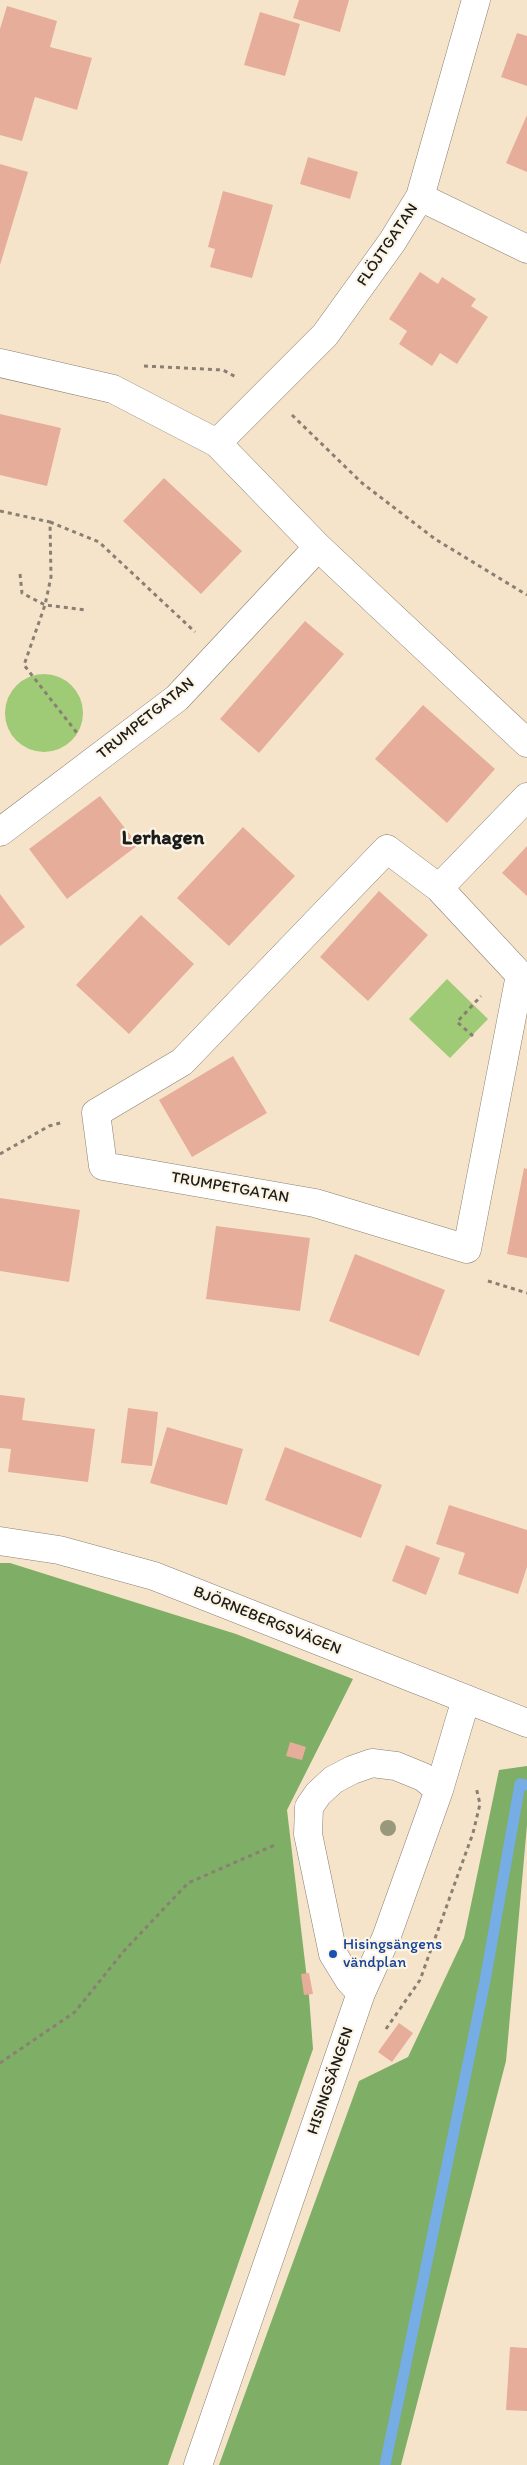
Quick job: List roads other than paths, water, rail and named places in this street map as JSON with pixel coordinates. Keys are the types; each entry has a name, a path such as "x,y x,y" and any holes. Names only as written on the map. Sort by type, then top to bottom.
{"street":[{"name":"FLÖJTGATAN","path":"217,443 325,335 392,242 420,196 476,0"},
{"path":"420,196 527,248"},
{"path":"0,363 113,389 217,443 318,547 527,743"},
{"name":"TRUMPETGATAN","path":"0,832 177,698 318,547"},
{"path":"439,888 527,797"},
{"name":"TRUMPETGATAN","path":"387,848 439,888 520,975 467,1249 315,1203 103,1166 96,1113 182,1062 387,848"},
{"name":"BJÖRNEBERGSVÄGEN","path":"0,1542 58,1550 154,1576 527,1723"},
{"name":"HISINGSÄNGEN","path":"198,2465 361,1993 386,1938 439,1790 466,1699"},
{"path":"361,1993 349,1980 333,1954 308,1834 308,1807 333,1780 352,1770 372,1763 396,1766 423,1777 439,1790"}],"waterway":[{"path":"385,2465 485,1981 520,1784 527,1785"}],"place":[{"name":"Hisingsängens vändplan","path":"333,1954"}],"district":[{"name":"Lerhagen","path":"163,839"}]}
